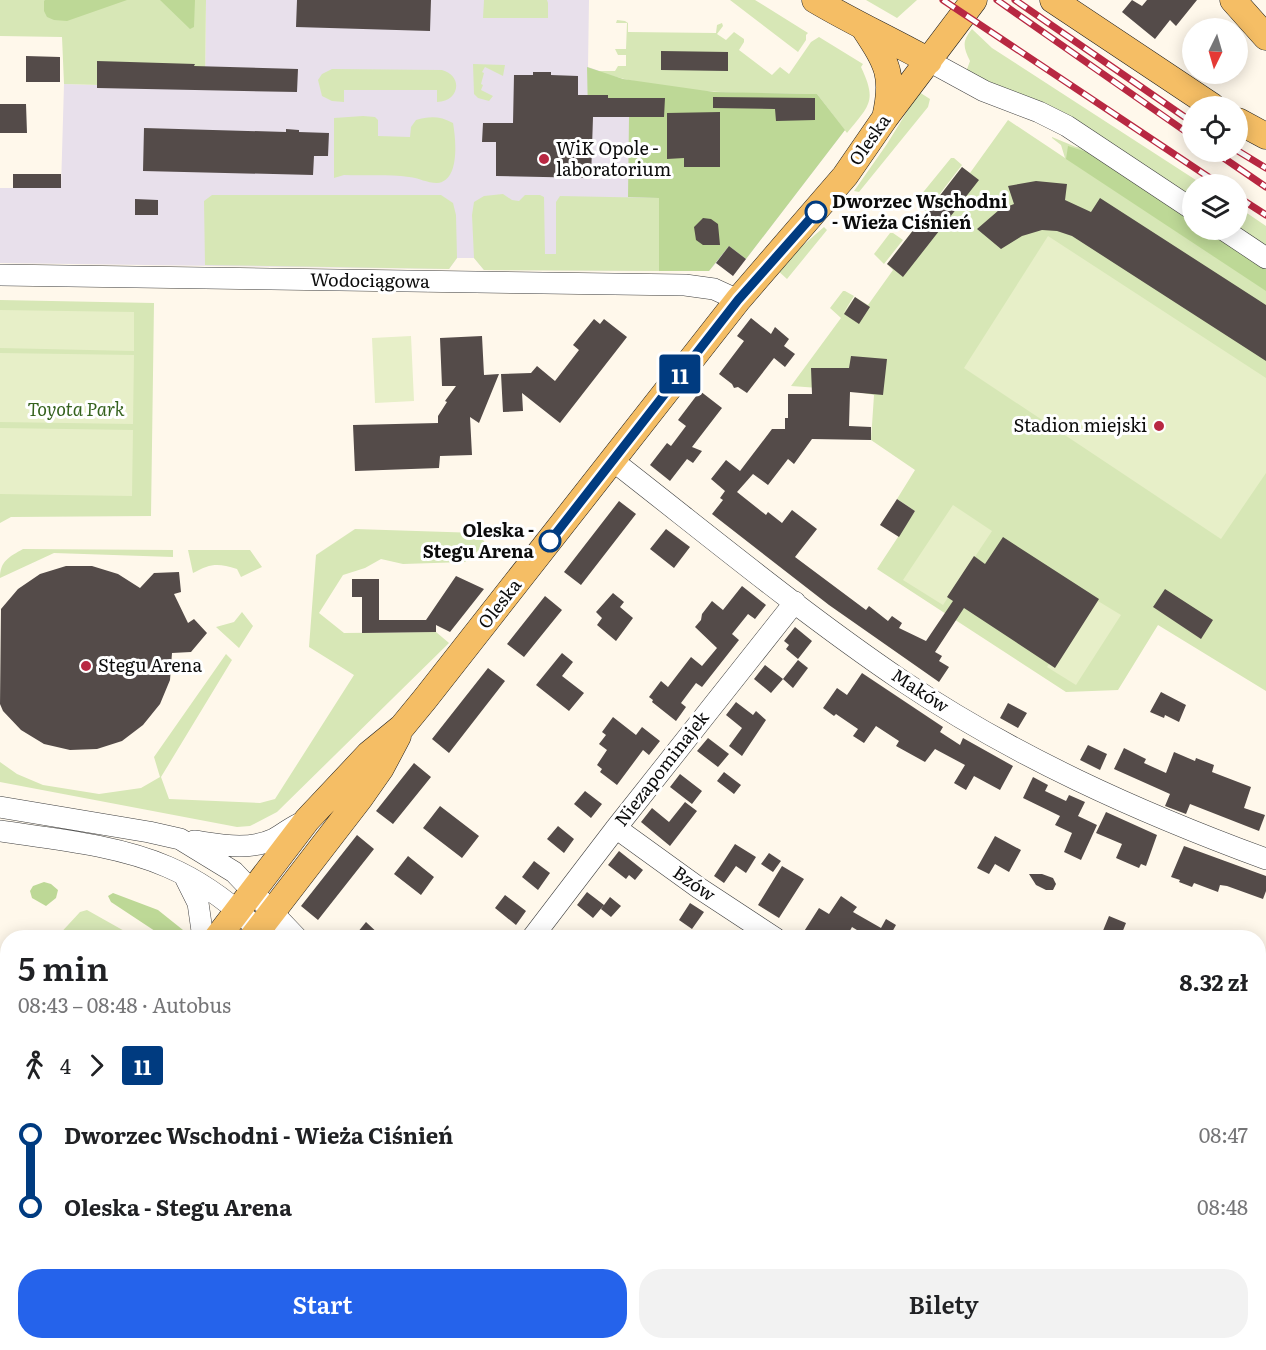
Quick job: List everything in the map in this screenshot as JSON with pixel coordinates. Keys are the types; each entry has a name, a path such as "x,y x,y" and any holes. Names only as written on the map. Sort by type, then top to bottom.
{"main road":[{"path":"815,0 864,28 888,37 929,61"},
{"name":"Oleska","path":"223,930 307,820 369,754 402,727 499,607 738,300 832,192 974,0"},
{"path":"1053,0 1197,96"},
{"path":"1233,0 1266,37"},
{"path":"864,28 882,54 887,67 890,93 885,118"},
{"path":"1248,126 1266,136"},
{"name":"Oleska","path":"263,929 381,768 402,727"}],"street":[{"path":"929,61 984,91 1039,112 1067,126 1182,202"},
{"path":"1239,240 1266,258"},
{"name":"Wodociągowa","path":"0,275 685,285 714,290 738,300"},
{"name":"Maków","path":"612,460 795,602 902,681 983,730 1063,774 1181,827 1266,859"},
{"name":"Niezapominajek","path":"538,930 795,602"},
{"path":"0,807 228,846 253,846 274,839 291,826 307,820"},
{"name":"Bzów","path":"616,828 699,888 763,930"},
{"path":"0,831 112,851 140,858 184,874 263,929"},
{"path":"180,839 234,872 252,890 263,929"},
{"path":"184,874 198,903 202,930"}],"shaded area":[{"path":"206,0 589,0 588,67 623,79 714,92 817,94 845,130 733,276 716,263 709,271 484,270 474,258 457,258 449,269 0,263 0,188 61,188 64,84 205,88"}],"green space":[{"path":"0,0 206,0 205,88 64,84 62,37 0,36"},
{"path":"45,0 127,0 67,21 47,17 44,11"},
{"path":"160,0 195,0 194,27 190,29"},
{"path":"484,0 547,0 548,18 483,18"},
{"path":"730,0 755,0 808,33 806,40 798,52"},
{"path":"866,0 917,0 897,18"},
{"path":"617,20 628,23 628,32 716,33 717,25 722,23 723,26 717,34 726,40 734,32 744,39 739,50 772,75 780,67 789,74 811,42 819,37 863,64 861,67 869,88 869,102 847,133 817,94 734,93 678,89 624,79 597,71 615,71 618,66 626,66 626,55 618,55 615,49 626,49 627,23 616,23"},
{"path":"972,29 992,48 1187,174 1182,174 1182,194 966,72 970,61 966,52 966,37"},
{"path":"473,64 505,65 503,76 485,67 482,72 484,73 481,90 493,96 489,101 478,98 474,94"},
{"path":"587,67 623,79 714,92 817,94 845,130 746,259 729,246 709,271 659,271 659,198 628,197 629,117 588,115"},
{"path":"332,69 442,70 454,78 456,88 450,98 437,102 437,90 344,90 344,102 332,101 322,96 318,80 322,74"},
{"path":"919,92 930,99 928,107 859,192 854,191 887,144"},
{"path":"375,117 378,120 378,136 410,137 411,127 416,120 426,118 435,117 453,123 455,159 450,175 444,181 437,183 393,176 344,175 334,178 334,118"},
{"path":"1008,120 1065,158 1061,145 1052,137 1076,147 1086,148 1182,222 1182,240 1212,240 1266,267 1266,691 1158,625 1118,690 1066,692 877,569 915,511 897,499 915,470 871,440 874,395 847,390 791,386 841,318 830,308 843,291 854,296 843,314 855,297 868,305 893,270 887,264 962,167 970,173"},
{"path":"1068,146 1090,153 1182,212 1182,236 1066,159"},
{"path":"951,158 962,165 926,212 916,204 916,201"},
{"path":"503,194 512,200 519,201 525,195 544,197 545,254 556,254 556,202 560,196 659,198 659,271 484,270 474,258 472,215 474,202 484,196"},
{"path":"212,195 441,195 453,203 456,215 457,258 449,269 205,265 204,201"},
{"path":"1248,214 1266,226 1266,248 1248,236"},
{"path":"824,227 827,230 787,279 776,269"},
{"path":"890,233 903,240 884,264 874,254"},
{"name":"Stadion miejski","path":"1048,236 1266,378 1266,473 1221,539 964,368"},
{"path":"1189,240 1226,240 1266,266 1266,291"},
{"name":"Toyota Park","path":"0,300 154,303 151,516 11,517 0,523"},
{"path":"0,310 134,312 134,351 0,348"},
{"path":"411,336 414,401 375,403 372,338"},
{"path":"0,353 134,355 133,424 0,422"},
{"path":"0,428 133,430 132,496 0,494"},
{"path":"953,505 992,531 943,605 903,580"},
{"path":"355,529 478,533 486,544 465,562 403,564 381,559 365,568 343,575 319,613 344,633 436,632 449,643 277,812 250,826 237,827 0,782 0,762 17,774 43,785 99,794 141,788 160,777 154,757 226,654 232,660 161,777 169,799 260,803 275,799 354,675 309,647 316,555"},
{"path":"23,549 173,550 173,557 54,553 0,578 4,563"},
{"path":"188,550 250,550 262,567 241,577 237,569 219,565 205,567 193,573"},
{"path":"1093,598 1121,615 1076,685 1047,667"},
{"path":"242,612 253,626 239,648 216,627 234,622"},
{"path":"44,882 58,890 56,898 46,906 32,898 30,891 33,886"},
{"path":"113,893 158,910 183,930 153,930 111,902 108,896"},
{"path":"87,910 123,930 63,930 80,912"}],"building":[{"path":"297,0 431,0 430,31 296,27"},
{"path":"1132,0 1142,6 1147,0 1197,0 1176,26 1170,20 1155,39 1122,12"},
{"path":"661,51 728,52 728,71 661,70"},
{"path":"26,56 60,57 60,82 26,82"},
{"path":"97,61 298,69 297,92 97,88"},
{"path":"533,72 578,76 578,95 608,95 608,98 665,98 664,117 593,117 591,178 496,176 496,142 482,142 483,123 513,123 514,75 533,75"},
{"path":"713,97 815,98 815,120 776,121 775,109 713,108"},
{"path":"0,104 26,104 27,133 0,133"},
{"path":"720,112 720,167 684,167 684,158 667,159 667,113"},
{"path":"144,128 286,132 286,129 329,133 328,156 314,156 313,175 143,171"},
{"path":"962,167 979,180 903,277 887,264"},
{"path":"13,174 61,174 61,188 13,188"},
{"path":"1036,181 1067,184 1065,200 1091,212 1100,198 1266,305 1266,361 1072,236 1057,231 1042,230 1022,236 1001,249 977,229 999,210 1014,204 1008,186"},
{"path":"135,199 158,200 158,215 135,215"},
{"path":"703,218 711,219 718,224 720,245 703,245 696,240 694,227"},
{"path":"729,246 746,259 733,276 716,263"},
{"path":"855,297 870,307 859,324 844,314"},
{"path":"751,318 771,334 775,327 789,339 784,346 795,354 785,367 774,358 747,393 738,387 734,388 719,374 744,341 737,336"},
{"path":"594,319 600,324 604,319 627,337 560,423 522,393 523,411 503,412 501,374 531,373 537,366 555,381 579,350 573,345"},
{"path":"482,336 484,375 499,374 479,423 470,417 472,455 440,456 439,468 355,471 353,425 438,423 438,416 447,402 445,401 456,386 442,386 440,338"},
{"path":"851,356 887,359 883,395 850,392 849,426 871,427 871,440 812,439 794,464 788,459 768,485 753,474 737,492 766,515 768,512 782,523 792,510 817,529 795,557 866,610 869,606 888,621 892,616 902,623 899,628 926,641 953,601 947,597 974,556 985,564 1003,537 1099,599 1055,668 964,608 935,652 942,656 939,661 949,667 939,682 829,605 712,514 723,500 720,498 725,491 711,479 726,460 740,471 772,429 785,429 785,418 788,418 788,394 812,394 811,368 849,368"},
{"path":"700,391 722,408 692,447 702,451 693,463 687,459 670,481 650,465 667,443 671,446 686,426 678,420"},
{"path":"897,499 915,511 899,537 880,525"},
{"path":"619,501 636,514 581,585 564,572"},
{"path":"666,529 690,547 674,568 650,549"},
{"name":"Stegu Arena","path":"66,566 92,566 118,574 140,588 154,573 179,572 181,592 174,594 188,623 194,619 207,633 191,652 172,653 170,680 160,704 143,725 122,741 97,749 70,750 44,744 21,730 3,711 0,704 1,609 18,589 40,574"},
{"path":"456,576 484,589 450,632 436,625 436,632 362,633 362,597 352,597 352,579 379,579 379,620 426,620"},
{"path":"742,586 766,605 755,619 748,614 732,634 739,640 702,687 696,683 681,703 686,707 676,721 649,697 661,681 668,687 691,657 702,666 717,648 695,627 712,601 723,610"},
{"path":"1165,589 1213,620 1201,639 1153,607"},
{"path":"613,593 624,602 620,607 633,618 616,641 597,625 602,618 596,612"},
{"path":"545,596 562,610 524,657 507,644"},
{"path":"795,627 812,641 798,659 786,649 789,645 784,641"},
{"path":"562,653 573,662 562,676 584,693 569,711 536,685"},
{"path":"798,660 808,668 793,688 783,679"},
{"path":"765,665 783,679 771,693 754,679"},
{"path":"488,668 505,681 449,753 432,739"},
{"path":"862,673 943,727 940,732 960,745 963,738 1013,766 1000,790 974,776 966,790 954,783 965,765 935,749 925,762 896,746 899,741 876,726 864,743 853,736 858,729 823,708 837,688 847,695"},
{"path":"1161,692 1186,705 1179,722 1165,715 1164,718 1150,712"},
{"path":"736,702 753,715 756,711 766,720 742,756 729,746 742,728 726,715"},
{"path":"1008,703 1027,713 1018,728 1000,718"},
{"path":"613,717 636,735 642,727 660,741 649,755 643,750 617,785 600,772 602,769 597,765 607,750 599,744 606,735 602,732"},
{"path":"708,738 729,754 718,767 697,751"},
{"path":"1088,745 1107,754 1100,770 1080,760"},
{"path":"1124,748 1146,759 1144,763 1166,773 1174,752 1195,761 1196,758 1214,765 1212,772 1251,787 1244,808 1265,815 1259,831 1190,804 1186,814 1165,806 1170,794 1114,769"},
{"path":"414,763 431,777 393,824 376,811"},
{"path":"724,772 741,785 734,794 717,781"},
{"path":"680,774 702,791 692,804 670,787"},
{"path":"1033,777 1048,785 1045,791 1066,801 1069,795 1085,802 1078,816 1097,825 1081,860 1064,852 1072,833 1055,825 1060,816 1023,798"},
{"path":"585,791 602,804 591,818 574,804"},
{"path":"685,802 697,811 670,846 641,822 652,808 669,822"},
{"path":"440,806 479,836 462,858 423,828"},
{"path":"1106,812 1157,835 1146,866 1141,864 1139,868 1116,858 1122,844 1096,833"},
{"path":"558,826 574,839 564,853 547,839"},
{"path":"357,835 374,849 318,920 301,906"},
{"path":"995,836 1021,850 1009,872 995,864 989,874 977,868"},
{"path":"735,844 756,857 746,873 736,866 724,883 714,876"},
{"path":"1184,846 1266,876 1266,891 1263,899 1227,886 1220,885 1218,892 1194,883 1192,887 1171,877"},
{"path":"619,851 643,870 635,880 629,875 626,879 608,865"},
{"path":"769,853 781,861 773,872 761,864"},
{"path":"408,856 434,877 421,895 394,874"},
{"path":"534,861 550,873 538,890 522,877"},
{"path":"782,866 804,879 779,918 758,905"},
{"path":"1029,874 1042,874 1053,878 1056,884 1053,890 1046,890 1036,885"},
{"path":"587,892 604,905 593,918 577,905"},
{"path":"505,895 526,911 516,925 495,908"},
{"path":"841,896 857,907 853,912 881,928 886,919 896,925 893,930 857,930 852,927 850,930 805,930 819,908 829,914"},
{"path":"610,897 621,906 611,917 601,909"},
{"path":"690,903 704,912 692,929 679,920"},
{"path":"1109,916 1126,923 1123,930 1103,930"},
{"path":"366,922 374,930 360,930"}],"railway":[{"path":"943,0 1204,174"},
{"path":"997,0 1182,129"},
{"path":"1015,0 1182,115"},
{"path":"1248,157 1266,168"},
{"path":"1230,162 1266,187"},
{"path":"1248,203 1266,215"}],"bus line":[{"name":"11","path":"550,541 738,300 816,212"}],"place":[{"name":"WiK Opole - laboratorium","path":"544,159"},
{"name":"Dworzec Wschodni - Wieża Ciśnień","path":"816,212"},
{"name":"Stadion miejski","path":"1159,426"},
{"name":"Oleska - Stegu Arena","path":"550,541"},
{"name":"Stegu Arena","path":"86,666"}]}
